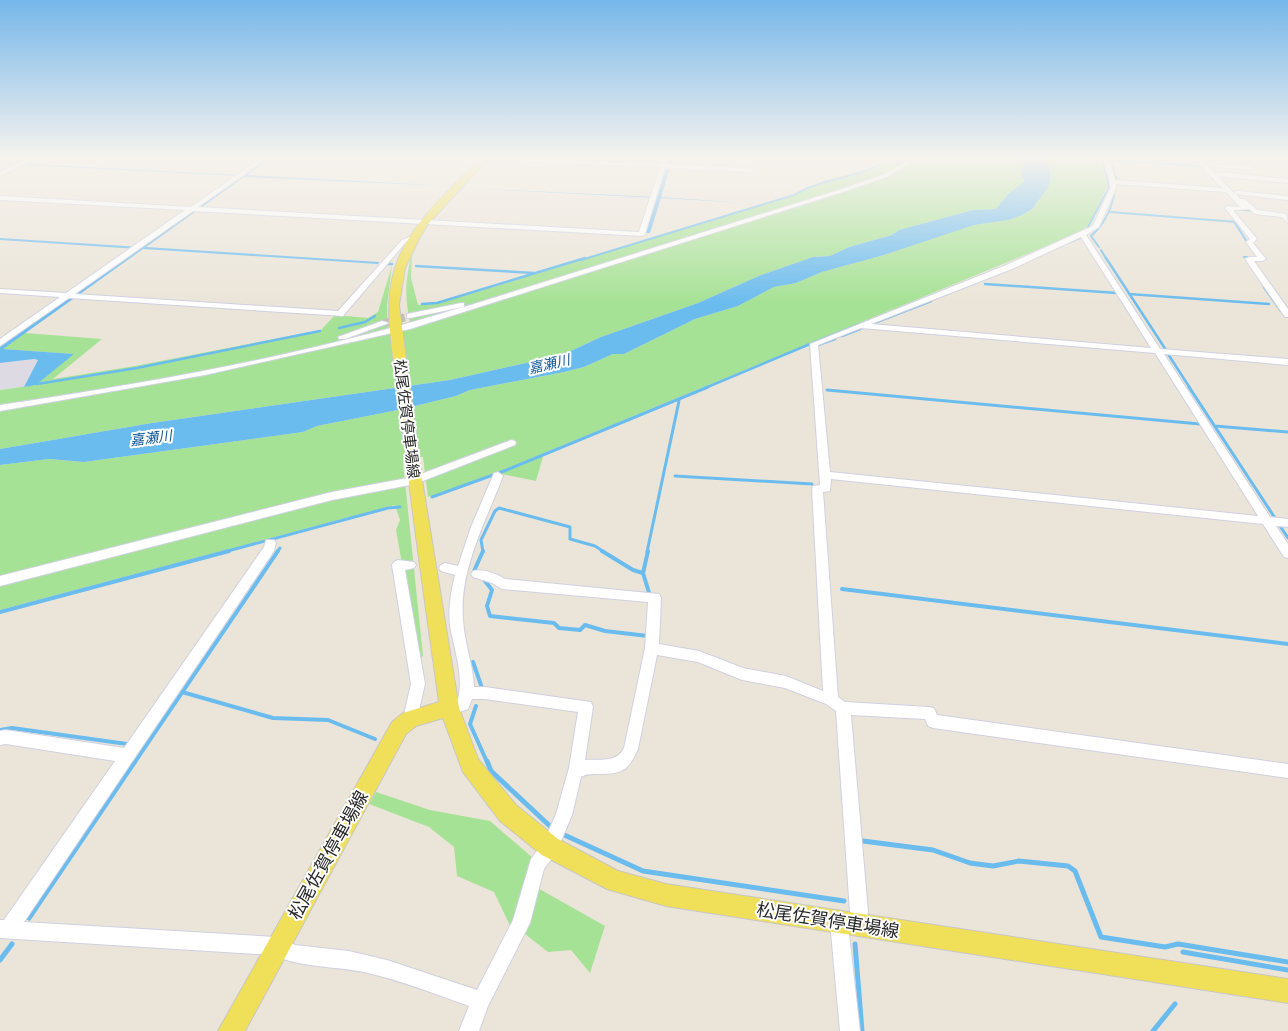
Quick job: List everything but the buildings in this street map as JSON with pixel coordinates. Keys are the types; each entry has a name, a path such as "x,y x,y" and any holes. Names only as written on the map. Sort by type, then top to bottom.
{"main road":[{"name":"松尾佐賀停車場線","path":"439,207 425,222 407,250 396,284 394,305 396,330 414,477 450,708 470,765 508,813 554,837 615,881 666,895 1288,991"},
{"path":"410,719 450,708"},
{"name":"松尾佐賀停車場線","path":"231,1031 399,728 410,719"}],"street":[{"path":"175,207 642,234 650,207"},
{"path":"0,408 146,384 396,330 502,299 790,207"},
{"path":"850,1031 848,923 859,912 837,704 822,489 825,475 814,344 1083,235 1096,227 1104,207"},
{"path":"1244,207 1246,209 1228,208 1254,239 1249,242 1262,259 1249,259 1288,315"},
{"path":"1250,207 1254,211 1284,215 1288,221"},
{"path":"0,343 192,208"},
{"path":"1083,235 1288,554"},
{"path":"0,291 340,314 404,241 415,236"},
{"path":"410,316 502,299"},
{"path":"307,350 385,322"},
{"path":"861,326 1288,362"},
{"path":"0,581 332,496 414,477 511,443"},
{"path":"825,475 1288,523"},
{"path":"450,708 459,708 465,701 467,694 465,668 456,630 455,600 462,572 498,476"},
{"path":"4,930 127,756 270,548 270,544"},
{"path":"410,565 398,565 418,684 410,719"},
{"path":"445,568 462,572"},
{"path":"477,574 496,579 502,584 651,598 652,648 631,748 625,760 615,765 576,771"},
{"path":"652,648 699,657 742,674 786,682 837,704 929,712 933,720 1288,771"},
{"path":"467,694 485,694 586,707 576,771 554,837 537,865 521,923 480,1001 468,1031"},
{"path":"0,738 6,737 127,756"},
{"path":"4,930 278,946 286,952 348,959 390,968 480,1001"}],"shaded area":[{"path":"38,360 24,387 0,390 0,363"}],"green space":[{"path":"755,207 998,207 996,209 973,210 899,230 892,235 849,247 830,256 813,257 761,275 698,303 601,337 562,355 450,380 152,423 0,449 0,390 36,385 73,354 2,349 25,333 102,339 53,379 135,366 321,330 335,315 368,318 378,312 392,265 387,306 388,333 411,327 406,291 412,254 411,278 418,305 437,304"},
{"path":"1033,207 1098,207 1090,224 1078,233 544,453 536,481 497,473 428,497 423,457 403,462 423,656 419,659 396,530 400,520 395,505 0,610 0,465 49,459 84,462 303,432 317,426 403,409 456,396 470,390 564,372 584,367 613,354 624,354 695,319 738,306 774,287 796,283 822,272 884,255 973,225 1008,220"},
{"path":"376,792 430,810 490,821 533,858 512,930 494,892 457,876 454,847 429,827 369,804"},
{"path":"536,887 605,926 590,973 571,950 548,952 525,934"}],"water":[{"path":"196,207 202,207 146,247 379,262 378,264 143,249 3,349 74,354 36,385 24,387 38,360 0,363 0,347 138,249 0,240 0,238 141,247"},
{"path":"653,207 658,207 650,233 646,233"},
{"name":"嘉瀬川","path":"998,207 1033,207 1022,215 1008,220 974,225 884,255 822,272 796,283 774,287 738,306 695,319 624,354 613,354 584,367 470,390 456,396 403,409 317,426 303,432 84,462 49,459 0,465 0,449 152,423 450,380 562,355 601,337 698,303 761,275 813,257 830,256 849,247 892,235 899,230 973,210 996,209"}],"waterway":[{"path":"581,260 754,207"},
{"path":"1087,229 1098,207"},
{"path":"1099,247 1091,236 1101,225 1110,207"},
{"path":"1235,209 1254,211"},
{"path":"1110,212 1237,222"},
{"path":"1235,223 1252,250"},
{"path":"1065,244 1080,238"},
{"path":"1101,250 1107,260"},
{"path":"1244,257 1252,257"},
{"path":"422,304 437,303 585,258"},
{"path":"1106,258 1130,294"},
{"path":"416,266 534,273"},
{"path":"985,284 1117,293"},
{"path":"1264,287 1281,311"},
{"path":"1130,294 1269,304"},
{"path":"1130,294 1166,350"},
{"path":"869,325 931,301"},
{"path":"339,328 365,322 375,316"},
{"path":"810,344 860,324"},
{"path":"842,336 860,329"},
{"path":"37,384 137,368 320,331"},
{"path":"818,345 835,339"},
{"path":"705,388 810,344"},
{"path":"1168,354 1190,388"},
{"path":"432,497 504,471 708,387"},
{"path":"1189,387 1275,518"},
{"path":"827,390 1200,424"},
{"path":"647,552 679,401"},
{"path":"1215,426 1288,432"},
{"path":"675,476 812,484"},
{"path":"224,552 388,508 400,507"},
{"path":"483,551 481,540 495,511 499,508 570,527 570,539 595,546 604,552"},
{"path":"1280,526 1288,538"},
{"path":"277,552 280,548"},
{"path":"0,612 229,551"},
{"path":"182,692 278,551"},
{"path":"474,571 483,551"},
{"path":"602,551 633,570 643,573"},
{"path":"643,573 648,551"},
{"path":"643,573 650,596"},
{"path":"485,581 492,590 487,606 490,616 554,623 559,628 580,630 585,625 605,631 648,636"},
{"path":"842,589 1288,644"},
{"path":"473,662 482,688"},
{"path":"135,762 182,692"},
{"path":"182,692 273,718 328,720 375,739"},
{"path":"476,706 470,724 487,762"},
{"path":"0,730 12,728 127,744"},
{"path":"29,918 135,761"},
{"path":"487,761 491,771 552,828"},
{"path":"560,833 643,871 844,901"},
{"path":"863,841 933,850 970,863 993,866 1019,861 1068,866 1075,871 1101,937 1165,947 1178,944 1288,962"},
{"path":"0,960 12,944"},
{"path":"855,944 862,1031"},
{"path":"1183,952 1288,970"},
{"path":"1153,1031 1175,1004"}],"tunnel":[{"path":"385,323 410,316"}]}
